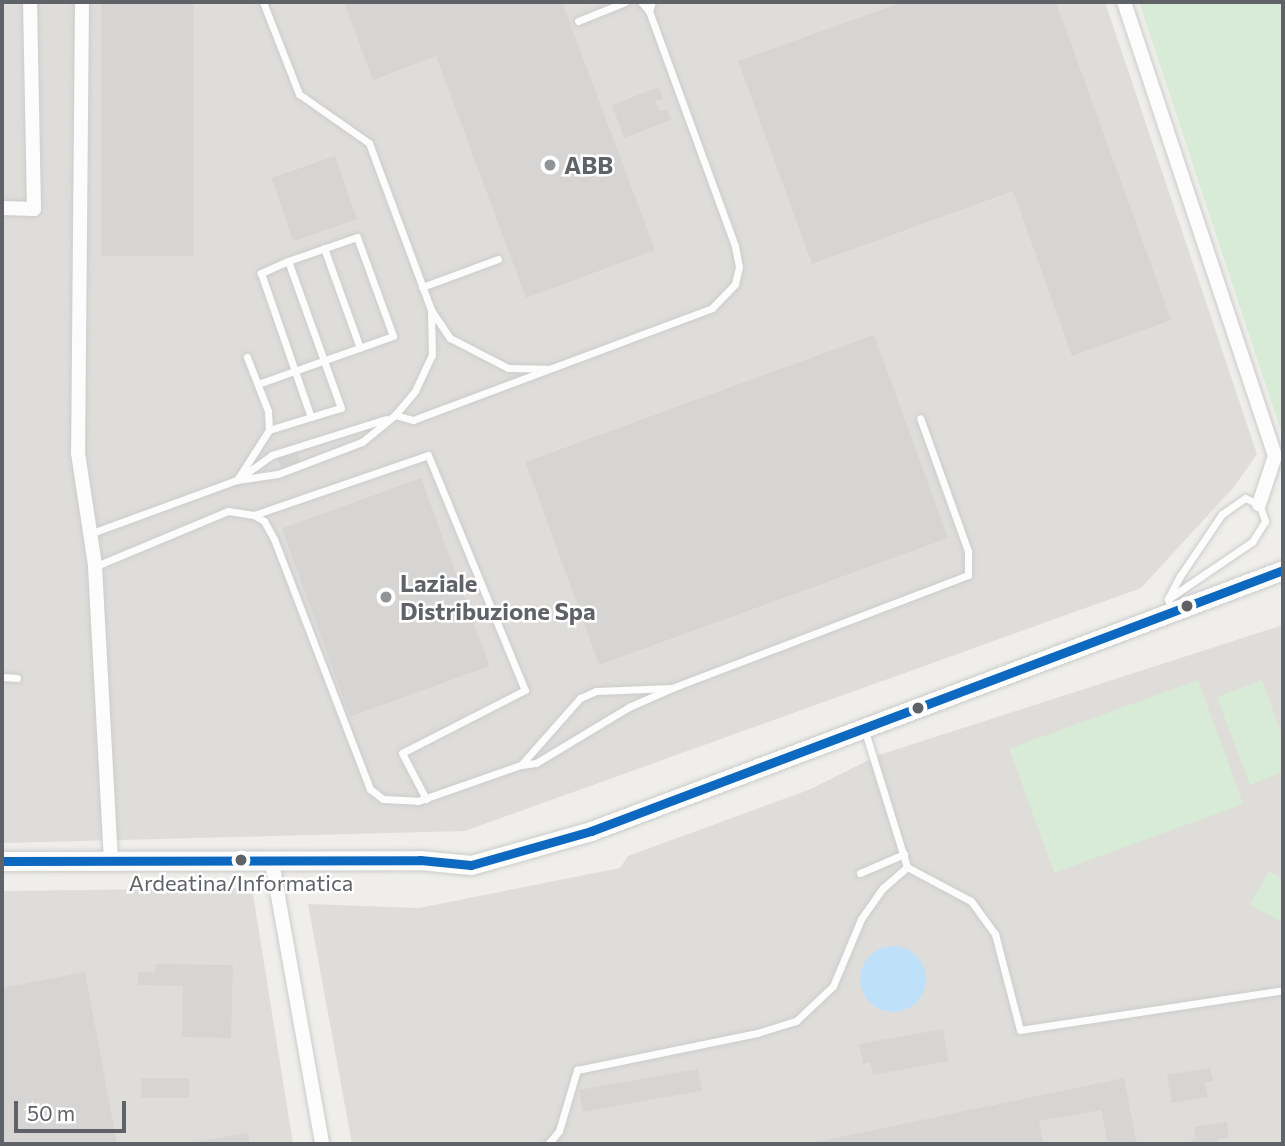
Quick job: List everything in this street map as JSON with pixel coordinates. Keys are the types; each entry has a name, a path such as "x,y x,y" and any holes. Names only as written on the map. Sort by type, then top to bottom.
{"main road":[{"path":"1260,577 1283,561"},
{"path":"2,861 420,860 471,865 591,831 865,730 1170,606 1283,570"}],"street":[{"path":"2,208 34,209 30,2"},
{"path":"82,2 78,453 95,566 111,861"},
{"path":"1124,2 1275,457 1259,504"},
{"path":"272,862 322,1144"}],"lane":[{"path":"263,2 299,94 369,143 431,310 450,338 479,357 508,368 551,369"},
{"path":"578,21 625,2"},
{"path":"395,415 413,420 712,308 735,284 739,267 735,246 649,12 641,2"},
{"path":"649,12 652,2"},
{"path":"258,384 295,371 325,361 393,336 357,237 261,273 295,371 311,417"},
{"path":"324,248 360,348"},
{"path":"422,287 498,259"},
{"path":"237,480 269,430 341,408 288,261"},
{"path":"237,480 272,455 395,415 415,391 432,355 431,310"},
{"path":"247,357 258,384 269,430"},
{"path":"95,566 228,511 254,515 264,522 274,539 370,789 383,799 402,803 426,799 521,765 536,763 629,707 672,688 968,575 968,551 920,418"},
{"path":"92,533 237,480 278,474 362,442 386,419"},
{"path":"254,515 428,455 525,690 402,753 426,799"},
{"path":"1245,498 1259,504 1265,522 1252,542 1170,606 1222,514 1245,498"},
{"path":"2,677 18,678"},
{"path":"521,765 580,698 596,691 672,688"},
{"path":"865,730 907,867 971,901 995,934 1020,1030 1283,990"},
{"path":"860,873 904,854"},
{"path":"548,1144 559,1131 577,1070 757,1033 803,1015 833,985 861,919 883,888 907,867"}],"shaded area":[{"path":"2,2 1105,2 1257,454 1234,487 1141,588 465,831 2,843"},
{"path":"1283,625 1283,1144 352,1144 308,904 419,908 620,868 628,856 811,789 879,755"},
{"path":"252,888 293,1144 2,1144 2,891"}],"green space":[{"path":"1139,2 1283,2 1283,437"},
{"path":"1198,680 1243,804 1054,873 1009,749"},
{"path":"1262,680 1283,738 1283,772 1250,785 1217,697"},
{"path":"1269,871 1283,879 1283,923 1250,905"}],"water":[{"path":"893,946 906,949 916,956 923,966 926,979 923,992 916,1002 906,1009 893,1012 880,1009 870,1002 863,992 860,979 863,966 870,956 880,949"}],"building":[{"path":"101,2 193,2 193,256 101,256"},
{"name":"ABB","path":"344,2 562,2 655,250 526,298 436,56 373,80"},
{"path":"903,2 1056,2 1171,320 1072,356 1013,191 812,264 738,61"},
{"path":"659,87 663,99 655,101 659,111 667,109 671,120 624,138 612,105"},
{"path":"335,156 357,219 293,241 272,178"},
{"path":"874,335 948,538 599,665 525,462"},
{"path":"296,450 300,462 281,469 277,456"},
{"name":"Laziale Distribuzione Spa","path":"421,478 489,666 350,717 282,529"},
{"path":"156,964 233,965 231,1038 182,1037 183,986 138,985 138,972 155,972"},
{"path":"85,972 117,1144 3,1144 2,988"},
{"path":"943,1029 949,1061 873,1075 870,1062 863,1064 859,1044"},
{"path":"1210,1068 1213,1081 1205,1082 1208,1097 1172,1103 1167,1075"},
{"path":"698,1069 702,1091 583,1112 579,1090"},
{"path":"141,1078 189,1078 189,1098 141,1098"},
{"path":"1124,1078 1137,1144 1108,1144 1101,1110 1039,1121 1043,1144 807,1144"},
{"path":"1227,1122 1229,1138 1217,1139 1217,1144 1191,1144 1191,1140 1196,1139 1194,1127"},
{"path":"248,1133 250,1144 189,1144 189,1143"}],"transit line":[{"path":"2,861 420,860 471,865 591,831 1283,570"}],"place":[{"name":"ABB","path":"550,165"},
{"name":"Laziale Distribuzione Spa","path":"386,597"},
{"name":"Ardeatina/Informatica","path":"241,860"}]}
